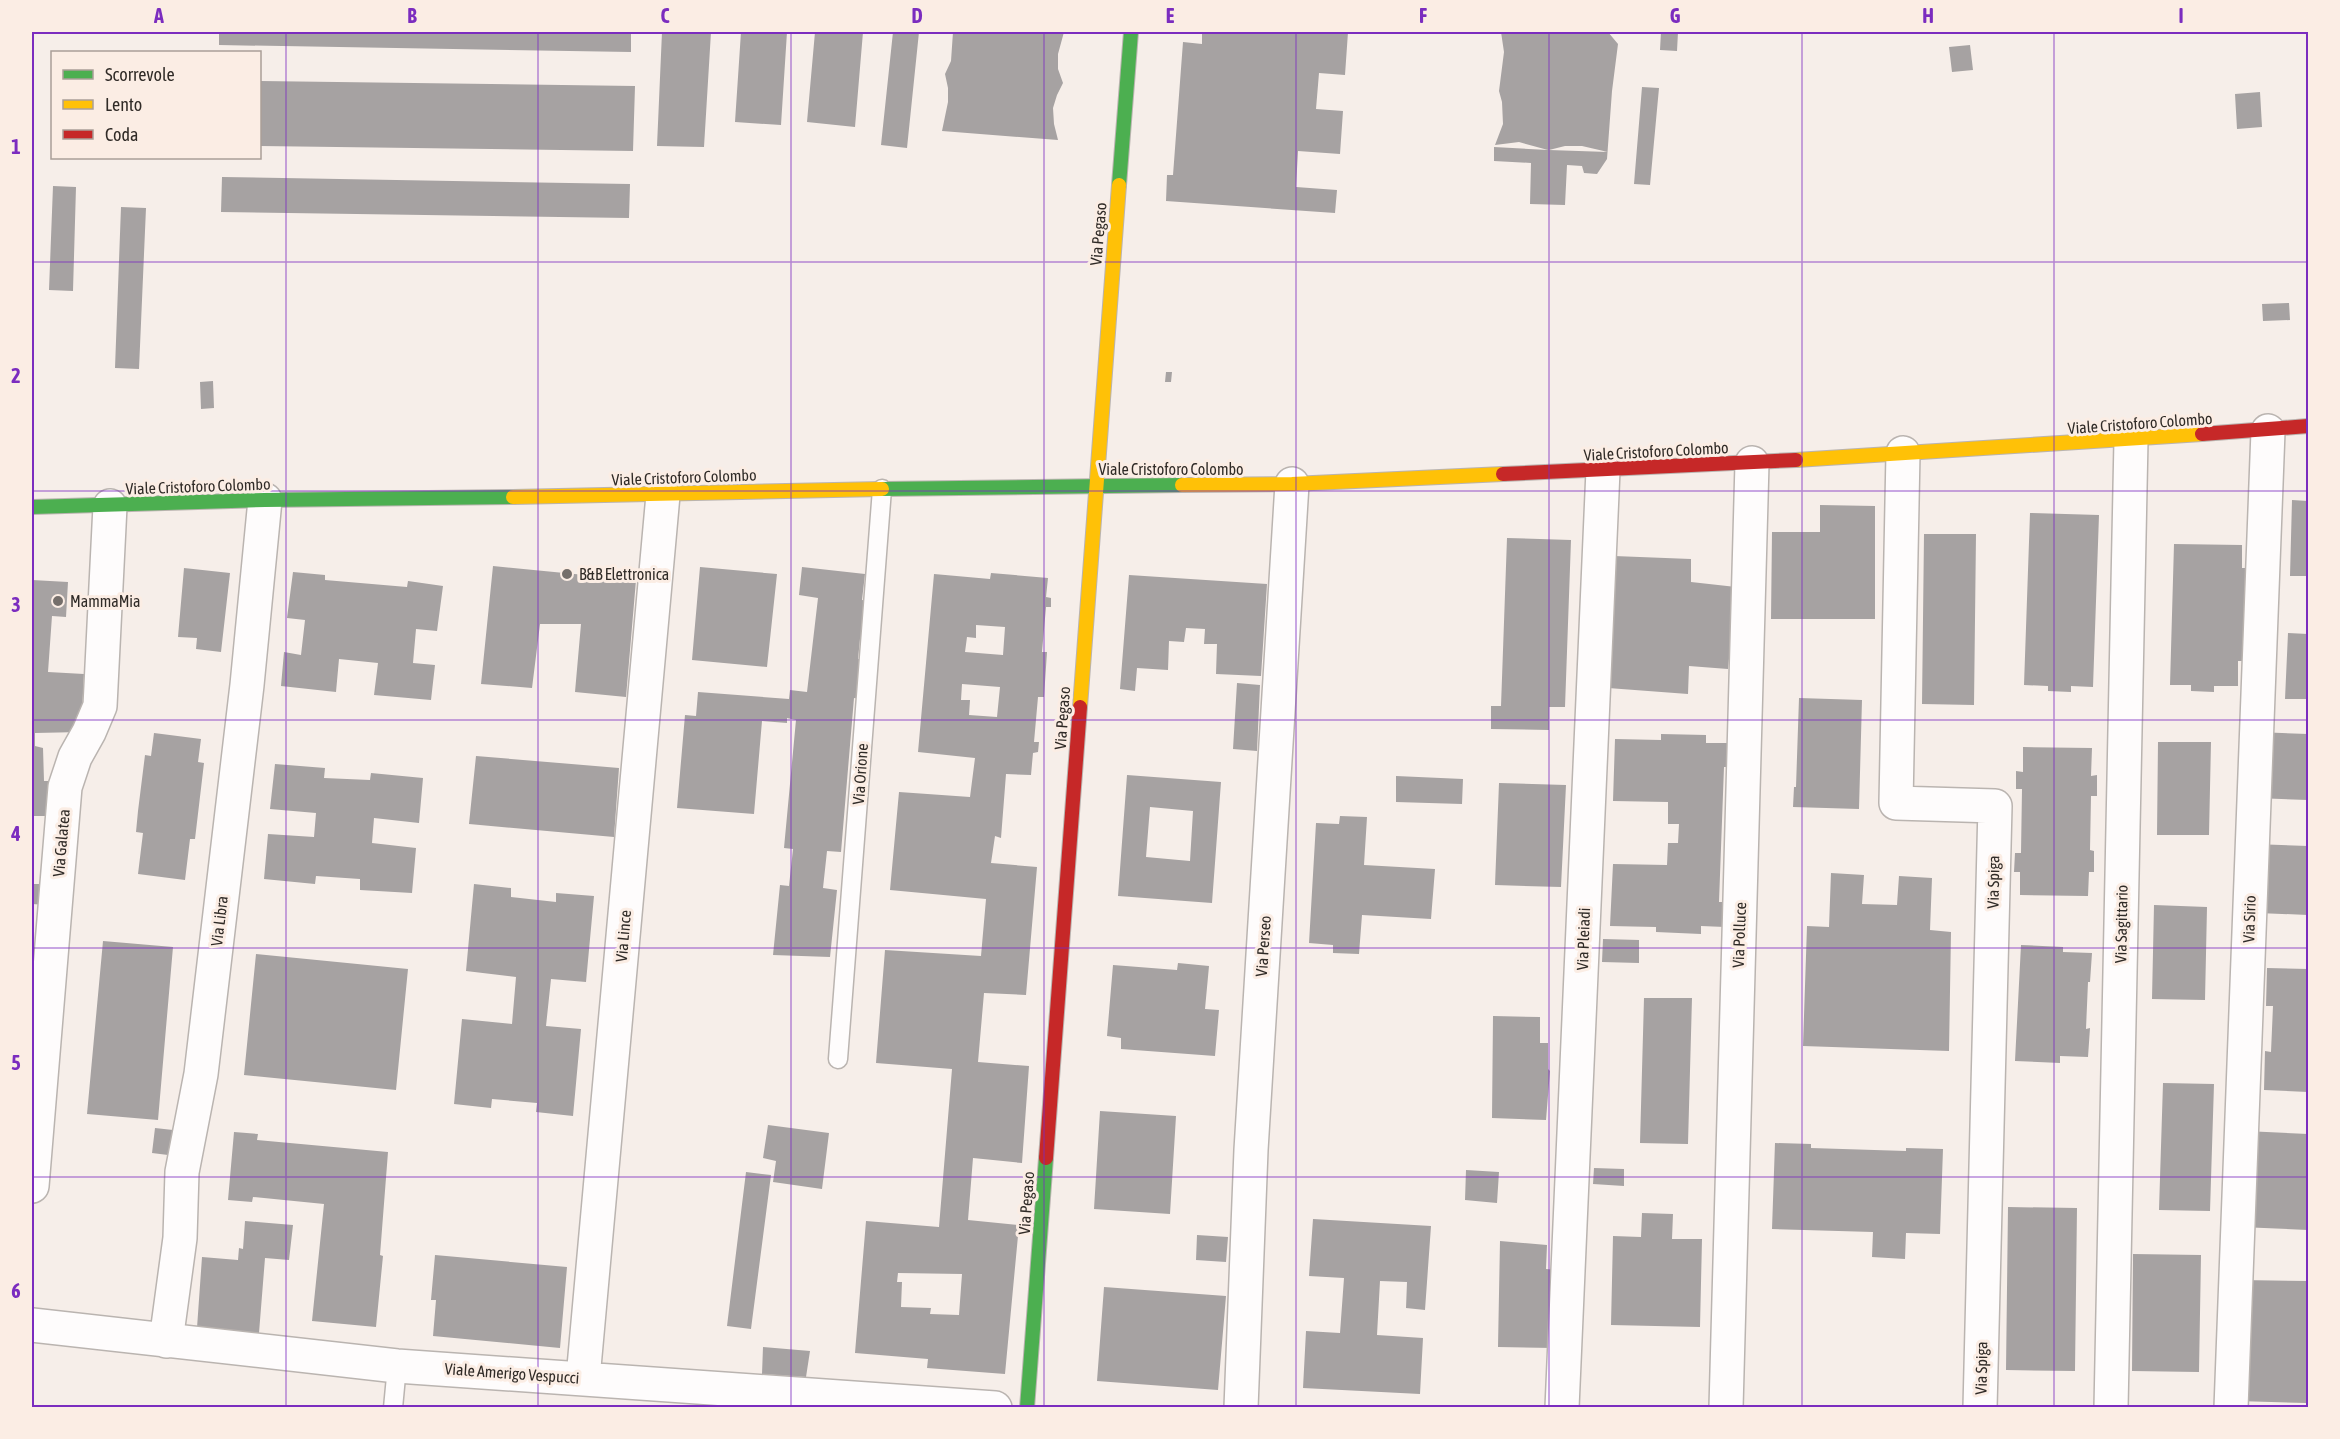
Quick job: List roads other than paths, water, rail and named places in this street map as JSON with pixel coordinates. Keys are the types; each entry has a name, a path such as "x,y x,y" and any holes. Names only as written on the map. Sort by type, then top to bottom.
{"street":[{"name":"Via Pegaso","path":"1027,1407 1131,32"},
{"name":"Viale Cristoforo Colombo","path":"32,507 265,500 663,495 760,490 1292,484 1752,463 2268,431 2308,426"},
{"name":"Via Sirio","path":"2231,1407 2268,431"},
{"name":"Via Sagittario","path":"2111,1407 2131,440"},
{"name":"Via Spiga","path":"1903,453 1896,803 1995,806 1980,1407"},
{"name":"Via Polluce","path":"1726,1407 1752,463"},
{"name":"Via Pleiadi","path":"1562,1407 1603,470"},
{"name":"Via Perseo","path":"1241,1407 1251,1150 1292,484"},
{"name":"Via Lince","path":"583,1378 663,495"},
{"name":"Via Libra","path":"166,1341 180,1238 182,1172 202,1063 247,685 265,500"},
{"name":"Via Galatea","path":"32,1186 65,787 75,757 100,706 110,506"},
{"name":"Viale Amerigo Vespucci","path":"32,1325 397,1366 988,1407"}],"lane":[{"name":"Via Orione","path":"838,1059 882,489"},
{"path":"393,1407 397,1366"}],"place":[{"name":"B&B Elettronica","path":"567,574"},
{"name":"MammaMia","path":"58,601"}]}
